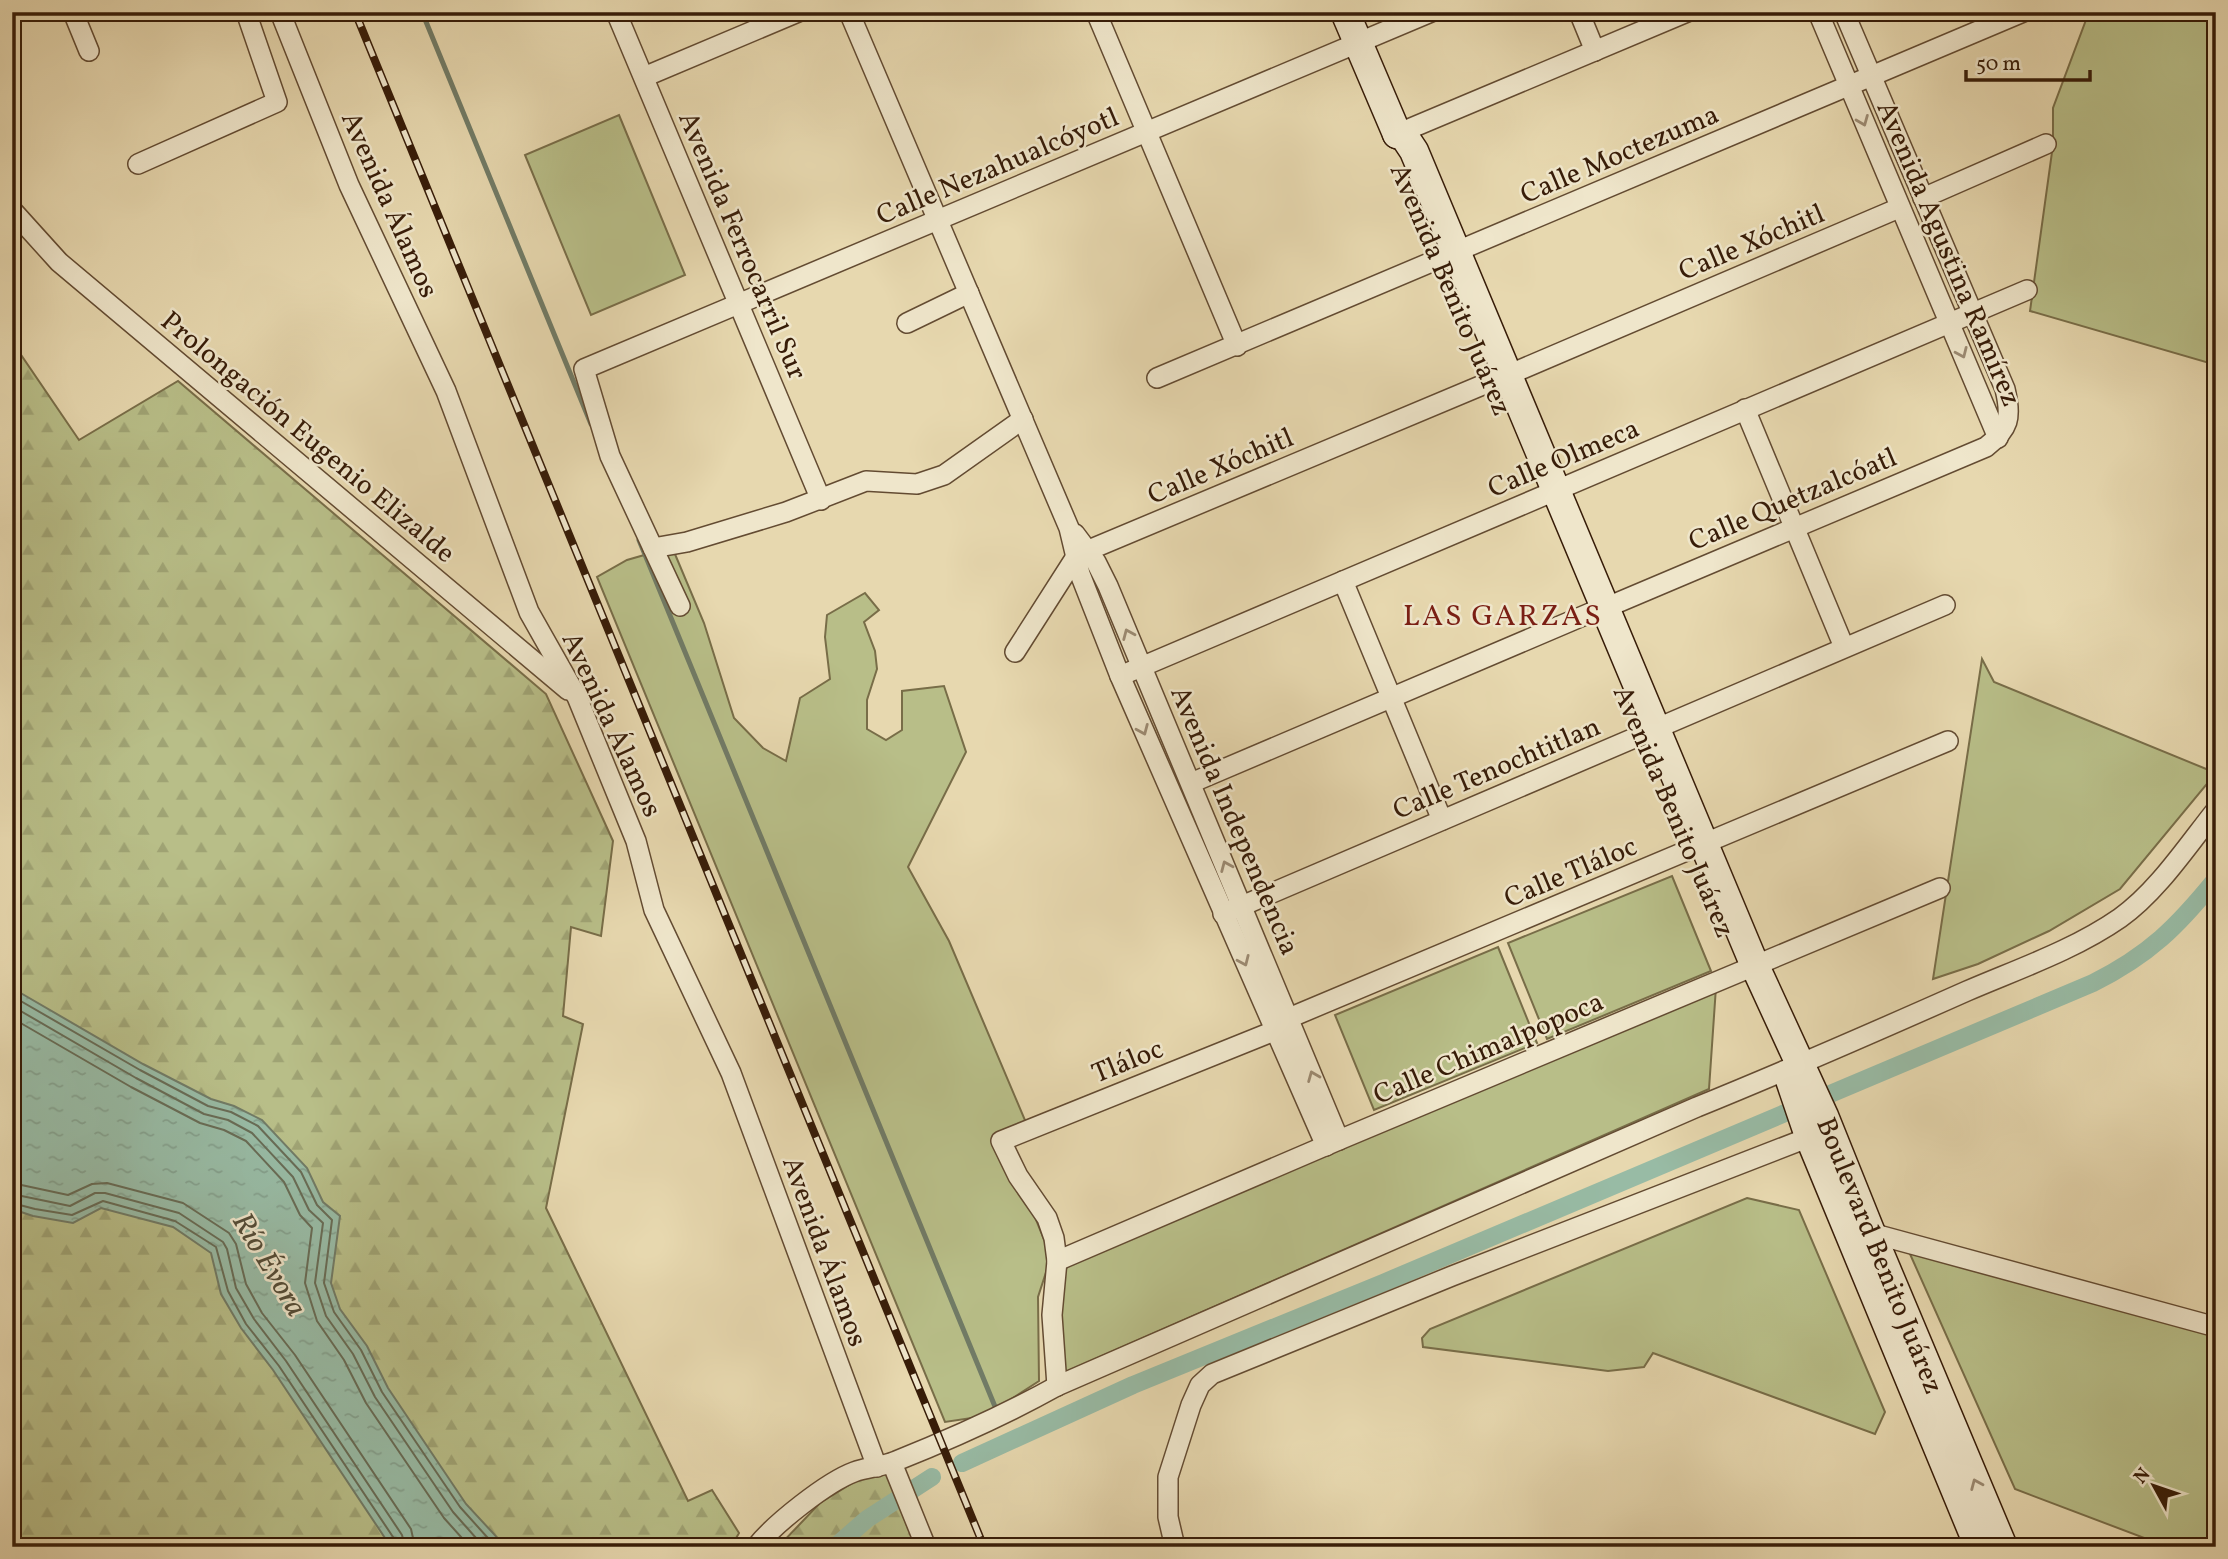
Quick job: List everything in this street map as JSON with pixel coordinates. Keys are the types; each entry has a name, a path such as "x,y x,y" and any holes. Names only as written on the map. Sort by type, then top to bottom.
{"street":[{"path":"138,164 277,102 246,12"},
{"name":"Avenida Álamos","path":"279,12 349,186 446,391 529,612 577,697 636,841 654,910 731,1073 885,1465 926,1547"},
{"name":"Avenida Ferrocarril Sur","path":"616,12 821,500"},
{"path":"644,77 798,12"},
{"name":"Avenida Independencia","path":"849,12 1069,528 1082,553 1108,586 1289,1018 1332,1143"},
{"path":"1096,12 1237,346"},
{"name":"Avenida Benito Juárez","path":"1345,12 1396,134 1392,142 1394,150 1448,255 1749,969"},
{"name":"Calle Nezahualcóyotl","path":"653,548 610,456 584,369 1431,12"},
{"path":"1579,12 1595,51"},
{"path":"1396,134 1687,12"},
{"name":"Avenida Agustina Ramírez","path":"1818,12 1998,438 2005,429 2009,405 2005,389 1844,12"},
{"name":"Calle Moctezuma","path":"1157,378 2023,12"},
{"path":"75,13 89,51"},
{"path":"1923,198 2046,144"},
{"name":"Calle Xóchitl","path":"1082,553 1899,208"},
{"name":"Prolongación Eugenio Elizalde","path":"12,210 59,262 577,697"},
{"name":"Calle Olmeca","path":"1120,676 2027,290"},
{"path":"907,323 969,293"},
{"path":"1745,409 1844,647"},
{"path":"680,606 653,548 687,542 821,500 866,481 897,485 930,481 944,475 1023,419"},
{"name":"Calle Quetzalcóatl","path":"1191,783 1986,447 1998,438"},
{"path":"1015,652 1082,553"},
{"name":"Avenida Independencia","path":"1082,553 1080,574 1120,676 1274,1031 1332,1143"},
{"path":"1343,581 1442,820"},
{"name":"Calle Tenochtitlan","path":"1223,914 1945,605"},
{"name":"Calle Tláloc","path":"1289,1018 1948,741"},
{"path":"756,1547 765,1535 815,1496 852,1473 885,1465 1005,1414 1057,1386 1697,1107 1796,1074 2069,946 2120,918 2154,887 2216,810"},
{"name":"Calle Chimalpopoca","path":"1057,1261 1940,888"},
{"name":"Boulevard Benito Juárez","path":"1749,969 1817,1126 1979,1547"},
{"name":"Tláloc","path":"1057,1261 1054,1238 1047,1219 1018,1176 1001,1141 1274,1031"},
{"path":"1175,1547 1168,1517 1168,1477 1191,1405 1200,1385 1212,1374 1817,1126"},
{"name":"Boulevard Benito Juárez","path":"1817,1126 1871,1233 2003,1547"},
{"path":"1871,1233 2216,1327"},
{"path":"1057,1261 1052,1315 1057,1386"}],"green space":[{"path":"2089,12 2216,12 2216,365 2030,311 2053,145 2053,108"},
{"path":"619,115 685,275 591,315 525,155"},
{"path":"12,345 79,440 178,381 546,694 613,841 601,936 571,927 563,1016 583,1024 546,1208 688,1501 712,1490 739,1533 731,1547 12,1547"},
{"path":"672,547 704,623 734,718 763,748 786,761 800,698 830,679 825,637 827,615 865,593 879,610 864,622 875,651 877,669 867,700 867,729 886,740 902,730 902,691 944,686 966,752 908,867 949,941 1027,1125 994,1137 1028,1200 1051,1257 1038,1297 1039,1381 985,1416 945,1422 597,577 627,560"},
{"path":"1982,659 1994,682 2216,773 2120,889 2049,931 1978,964 1933,979"},
{"path":"1672,876 1711,971 1547,1039 1508,943"},
{"path":"1498,947 1537,1043 1374,1110 1335,1015"},
{"path":"1716,987 1709,1089 1059,1375 1057,1306 1067,1265"},
{"path":"1747,1198 1799,1210 1885,1412 1875,1434 1653,1353 1644,1367 1608,1371 1423,1347 1422,1338 1430,1329"},
{"path":"1915,1246 2216,1331 2216,1547 2168,1547 2015,1489 1910,1254"},
{"path":"886,1472 904,1511 915,1547 778,1547 820,1503 859,1479"}],"water":[{"name":"Río Évora","path":"12,988 143,1064 211,1099 234,1106 262,1120 307,1168 323,1202 340,1216 331,1283 340,1309 367,1346 388,1388 466,1504 506,1547 391,1547 273,1370 241,1328 221,1294 211,1253 173,1227 101,1208 73,1223 33,1216 12,1209"}],"waterway":[{"path":"422,12 591,424"},
{"path":"639,540 996,1409"},
{"path":"962,1463 1133,1385 1383,1283 2093,983 2130,962 2161,938 2216,879"},
{"path":"835,1547 867,1519 932,1477"}],"railway":[{"path":"355,12 984,1547"}],"district":[{"name":"LAS GARZAS","path":"1503,615"}]}
